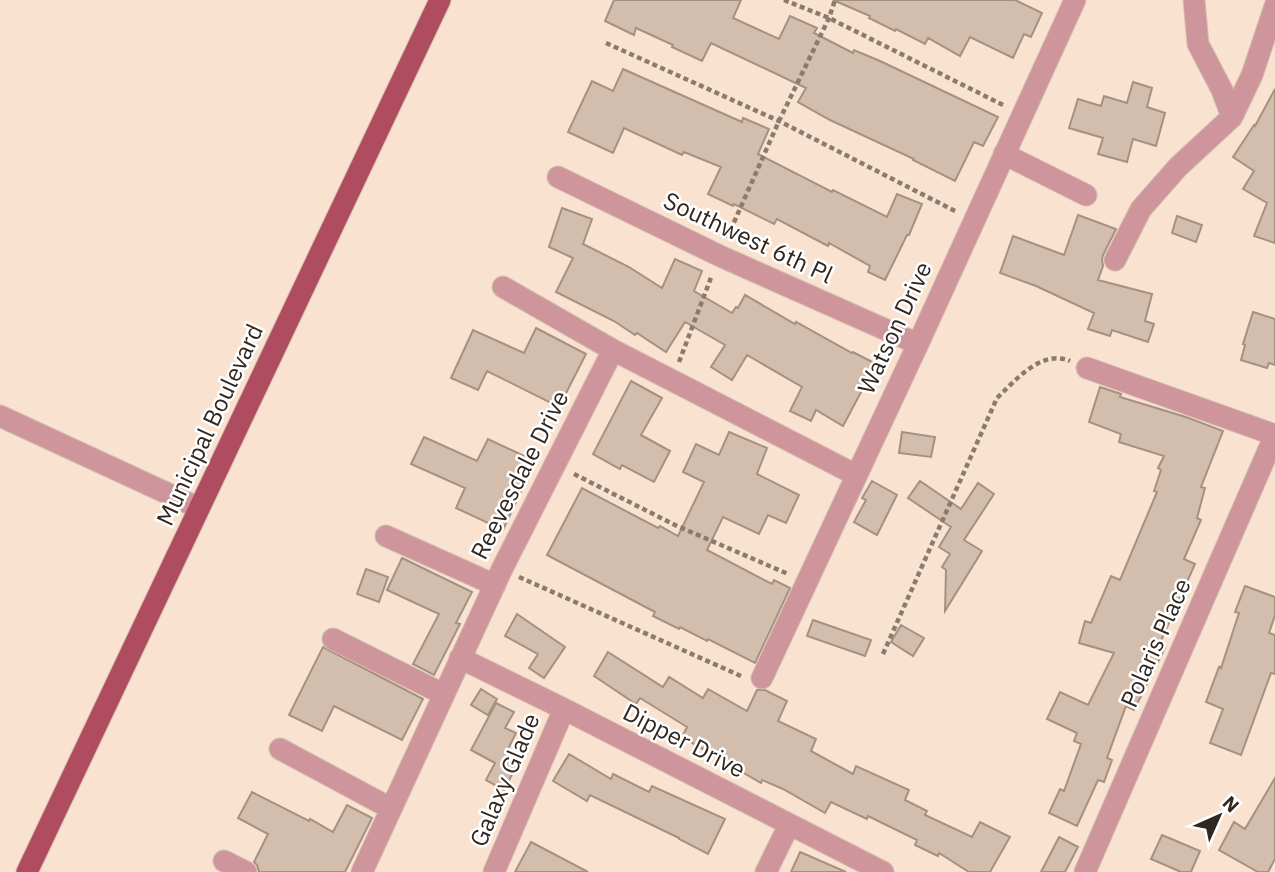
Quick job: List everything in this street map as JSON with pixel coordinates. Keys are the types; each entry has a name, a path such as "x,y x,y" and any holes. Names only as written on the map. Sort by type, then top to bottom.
{"main road":[{"name":"Municipal Boulevard","path":"27,872 440,0"}],"street":[{"name":"Watson Drive","path":"762,678 1075,0"},
{"path":"1194,0 1198,44 1222,90 1232,117"},
{"path":"1115,260 1141,209 1178,167 1232,117 1252,75 1275,6"},
{"path":"1004,154 1086,195"},
{"name":"Southwest 6th Pl","path":"558,177 720,256 918,344"},
{"path":"503,287 613,350 856,475"},
{"name":"Reevesdale Drive","path":"362,872 460,658 554,464 613,350"},
{"path":"1087,368 1275,435"},
{"path":"0,416 199,508"},
{"name":"Polaris Place","path":"1085,872 1275,435"},
{"path":"386,536 499,577"},
{"path":"334,639 443,694"},
{"name":"Dipper Drive","path":"460,658 883,872"},
{"name":"Galaxy Glade","path":"494,872 564,709"},
{"path":"280,749 390,808"},
{"path":"766,872 789,825"},
{"path":"224,861 246,872"}],"path":[{"path":"784,0 829,18 1022,114"},
{"path":"672,379 720,256 835,0"},
{"path":"606,43 779,121 973,220"},
{"path":"883,654 997,398 1029,368 1048,359 1065,359 1087,368"},
{"path":"554,464 677,526 807,583"},
{"path":"499,577 751,681 762,678"}],"building":[{"path":"614,0 741,0 733,18 779,39 790,16 817,28 814,33 853,53 854,50 880,61 998,117 983,146 974,142 955,181 798,102 806,88 711,43 702,61 636,28 634,35 605,21"},
{"path":"833,0 1015,0 1042,13 1031,37 1024,34 1013,58 970,37 960,56 928,38 925,44"},
{"path":"623,69 742,122 743,118 769,129 758,154 887,217 897,194 922,204 885,280 868,272 870,266 829,243 828,246 777,219 774,224 708,194 721,167 684,152 682,155 624,128 613,153 568,132 592,81 613,91"},
{"path":"1133,82 1152,88 1147,107 1165,113 1156,146 1133,139 1127,162 1098,154 1103,138 1069,128 1078,99 1101,106 1104,96 1127,103"},
{"path":"1275,89 1275,243 1254,236 1267,203 1243,189 1254,171 1233,157 1255,126"},
{"path":"562,208 592,219 583,244 629,267 662,288 675,259 702,271 694,291 732,313 745,295 795,324 796,322 876,364 843,426 816,410 811,421 790,411 802,387 747,355 732,380 711,367 725,345 685,322 666,352 637,333 635,335 614,321 556,292 573,258 549,247"},
{"path":"1078,215 1116,229 1103,255 1103,266 1098,280 1152,294 1145,321 1154,324 1148,342 1112,330 1110,336 1088,329 1094,313 1036,286 1000,273 1013,236 1064,255"},
{"path":"1177,216 1202,225 1196,242 1172,233"},
{"path":"1253,312 1275,319 1275,365 1269,363 1267,368 1241,360"},
{"path":"536,328 586,354 559,407 487,371 478,390 451,378 473,330 524,353"},
{"path":"631,381 662,398 641,435 670,451 654,482 622,465 620,469 593,454"},
{"path":"1100,387 1121,394 1120,397 1223,431 1201,487 1205,488 1197,518 1201,520 1184,559 1195,564 1159,645 1165,648 1134,710 1126,706 1107,758 1112,760 1104,782 1098,780 1077,826 1049,813 1060,789 1064,791 1081,744 1074,741 1077,733 1047,719 1060,692 1088,705 1114,653 1079,643 1085,621 1091,623 1111,576 1120,580 1157,492 1154,491 1161,470 1158,468 1164,456 1119,442 1121,434 1089,422"},
{"path":"729,432 767,448 757,474 799,495 786,523 768,515 759,534 723,517 707,550 772,584 774,580 790,588 755,663 708,639 707,641 653,616 655,612 547,555 582,488 678,536 704,482 683,472 696,444 719,455"},
{"path":"902,432 935,437 931,457 899,453"},
{"path":"424,437 477,461 488,439 535,461 503,530 456,508 465,488 411,464"},
{"path":"872,481 897,495 877,535 854,522 866,500 862,498"},
{"path":"920,481 961,509 978,483 994,494 964,540 982,551 945,611 946,570 942,567 950,554 939,547 951,527 908,498"},
{"path":"402,558 472,592 456,623 460,624 434,675 413,664 439,614 387,590"},
{"path":"366,569 388,577 379,602 357,594"},
{"path":"1245,586 1275,597 1275,615 1269,633 1275,635 1275,674 1271,673 1241,755 1210,743 1223,709 1206,702 1219,667 1221,668 1239,613 1235,612"},
{"path":"517,614 565,647 544,678 529,668 538,654 505,636"},
{"path":"813,620 871,640 865,656 807,636"},
{"path":"901,625 924,638 913,656 891,642"},
{"path":"323,647 423,699 402,740 334,706 322,731 289,715"},
{"path":"608,652 663,687 669,677 703,698 708,689 747,711 757,690 765,690 787,701 778,721 816,739 811,751 853,774 856,766 909,790 905,800 927,811 925,815 972,837 980,822 1010,837 990,872 969,872 939,853 938,856 915,845 917,840 868,816 867,819 831,802 825,813 783,789 762,780 761,783 682,737 687,727 640,698 636,704 594,676"},
{"path":"481,689 497,699 488,715 471,705"},
{"path":"496,703 514,712 505,728 516,733 507,751 520,759 504,790 486,780 495,763 471,750"},
{"path":"569,754 611,779 613,774 649,792 652,786 725,819 708,854 590,795 587,801 553,781"},
{"path":"1275,778 1275,859 1268,872 1258,872 1219,850 1234,822 1245,829"},
{"path":"252,792 333,832 347,805 372,818 345,872 259,872 254,862 268,834 238,818"},
{"path":"1162,835 1200,851 1191,872 1181,872 1151,859"},
{"path":"1059,837 1078,847 1065,872 1041,872"},
{"path":"531,842 588,872 515,872"},
{"path":"800,852 846,872 791,872"}]}
